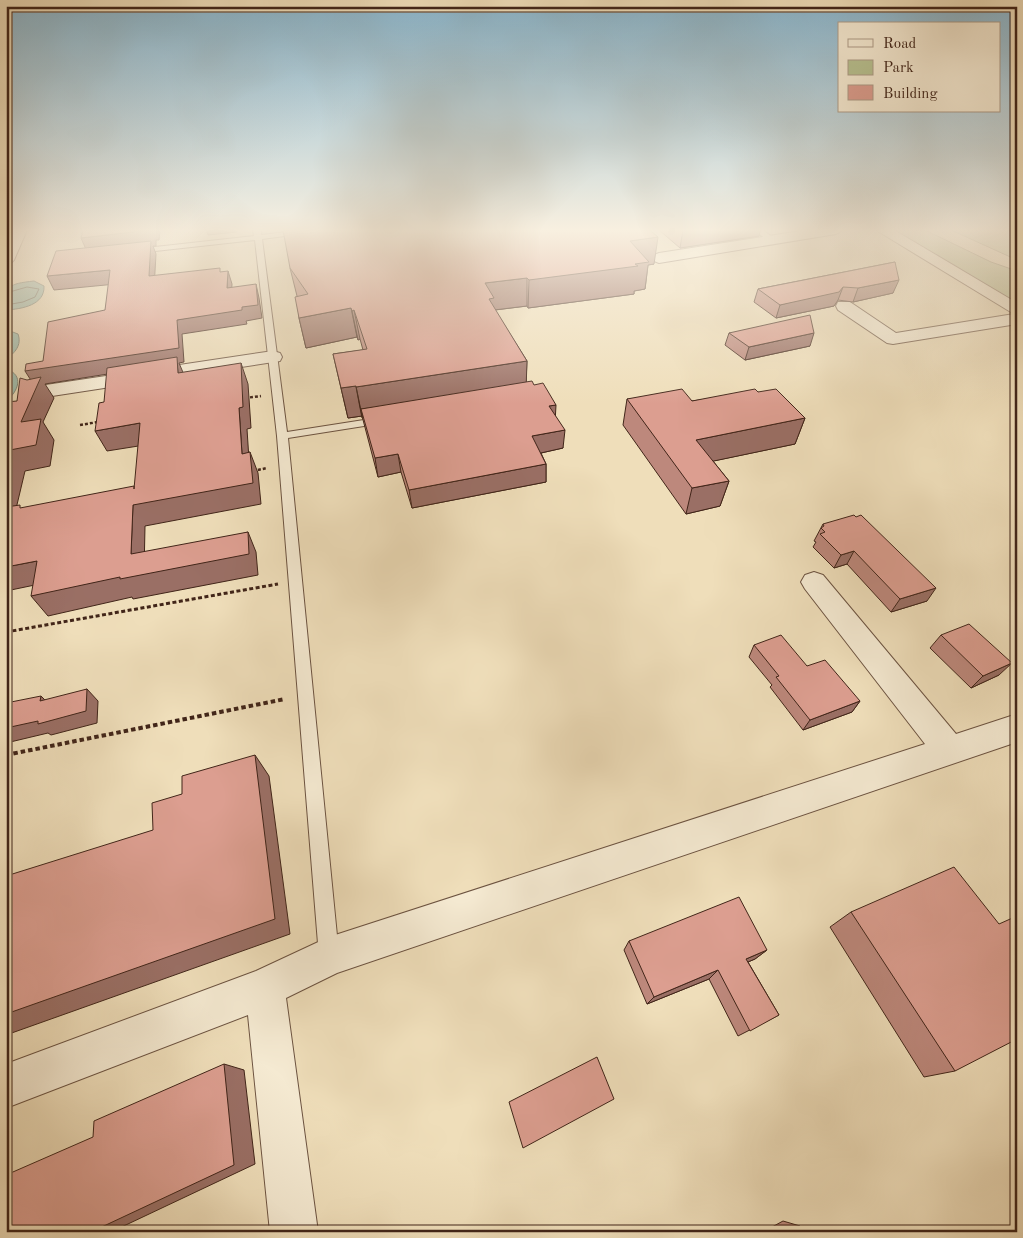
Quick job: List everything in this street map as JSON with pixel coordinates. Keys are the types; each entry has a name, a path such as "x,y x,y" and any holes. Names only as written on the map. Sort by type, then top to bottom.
{"street":[{"path":"980,288 1017,310"},
{"path":"844,306 893,339 1017,319"},
{"path":"40,392 272,357"},
{"path":"814,582 949,750"},
{"path":"6,1086 265,988 329,956 1017,728"},
{"path":"265,988 294,1232"}],"lane":[{"path":"264,288 285,465 329,956"},
{"path":"282,436 398,417"}],"path":[{"path":"237,400 277,393"},
{"path":"80,426 99,422"},
{"path":"246,472 285,465"},
{"path":"6,632 295,581"},
{"path":"6,755 306,694"}],"green space":[{"path":"989,288 1017,288 1017,304"}],"water":[{"path":"10,288 44,288 41,298 37,302 25,307 6,310"},
{"path":"10,331 18,334 19,342 15,351 6,359 6,332"},
{"path":"6,369 16,375 18,384 14,393 6,401"}],"building":[{"path":"108,288 256,288 258,305 242,307 242,310 177,320 179,348 25,371 26,364 43,361 48,322 105,310"},
{"path":"304,288 488,288 494,298 489,299 527,361 341,388 333,354 367,349 354,310 352,311 351,308 299,318 295,297 308,294"},
{"path":"842,288 839,292 780,305 758,289"},
{"path":"810,315 814,333 749,347 729,333"},
{"path":"177,357 178,373 241,363 243,407 239,408 242,454 250,452 253,483 133,505 131,554 248,532 249,554 120,579 120,577 31,596 37,561 6,567 6,507 20,505 20,508 134,486 134,489 140,423 95,431 99,403 104,402 107,368"},
{"path":"41,377 21,422 41,419 36,445 10,450 6,464 6,402 17,401 20,378 27,380"},
{"path":"532,381 534,385 543,383 556,405 549,406 565,430 532,436 546,464 409,490 398,454 375,458 361,409"},
{"path":"682,389 692,401 755,389 758,392 776,389 805,418 696,440 729,481 692,488 627,399"},
{"path":"854,515 856,517 861,515 936,588 900,599 854,551 841,555 820,534 825,532 821,528 824,526 823,524"},
{"path":"969,624 1012,663 983,676 941,635"},
{"path":"781,635 807,666 825,660 860,701 810,720 776,677 779,676 754,645"},
{"path":"87,689 86,711 38,724 38,721 6,728 6,703 41,696 40,701"},
{"path":"255,755 275,919 6,1014 6,876 153,830 152,803 182,794 182,776"},
{"path":"954,867 999,924 1017,916 1017,1039 955,1071 851,912"},
{"path":"739,897 767,950 746,959 779,1015 750,1031 718,970 654,997 629,941"},
{"path":"597,1057 614,1099 523,1148 509,1102"},
{"path":"224,1064 234,1165 91,1232 6,1232 6,1175 93,1137 94,1121"},
{"path":"800,1226 803,1232 789,1232"}]}
